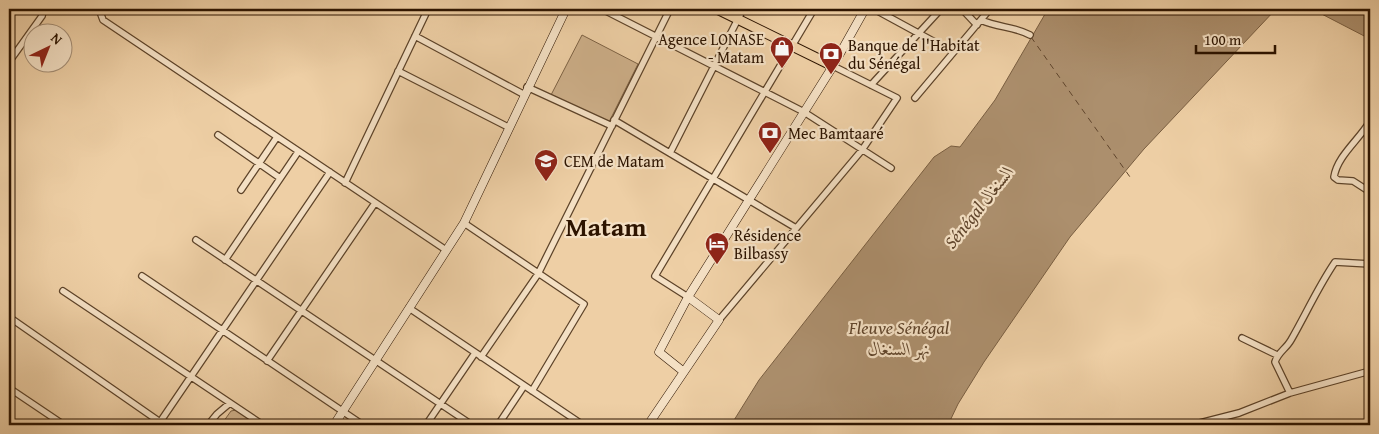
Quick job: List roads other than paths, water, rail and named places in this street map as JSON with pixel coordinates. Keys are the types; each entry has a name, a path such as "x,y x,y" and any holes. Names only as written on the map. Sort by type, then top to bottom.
{"main road":[{"path":"334,425 464,223 525,90 566,9"},
{"path":"717,9 833,66"},
{"path":"684,372 659,352 688,297 833,66 865,9"},
{"path":"648,425 719,320 688,297"}],"street":[{"path":"9,62 42,16 44,9"},
{"path":"100,9 103,20 446,250"},
{"path":"345,183 428,9"},
{"path":"602,9 804,112 891,168"},
{"path":"481,357 538,274 670,9"},
{"path":"670,153 743,9"},
{"path":"688,297 655,276 814,9"},
{"path":"874,9 952,52"},
{"path":"871,85 941,9"},
{"path":"962,9 979,23 999,28 1017,28 1030,35"},
{"path":"915,98 990,9"},
{"path":"415,36 525,90 613,123 670,153 796,228"},
{"path":"719,320 862,150 897,98 833,66"},
{"path":"398,71 508,127"},
{"path":"1370,121 1363,134 1337,165 1334,177 1338,180 1353,181 1370,192"},
{"path":"218,135 280,178"},
{"path":"241,190 276,137"},
{"path":"225,260 298,152"},
{"path":"9,317 159,424 330,172"},
{"path":"267,361 376,203"},
{"path":"464,223 584,304 532,391"},
{"path":"196,240 472,425"},
{"path":"1290,393 1277,368 1277,355 1291,341 1318,286 1335,262 1370,264"},
{"path":"142,276 363,425"},
{"path":"63,291 263,425"},
{"path":"409,308 581,425"},
{"path":"1242,338 1277,355"},
{"path":"426,425 475,353"},
{"path":"1192,425 1206,423 1239,413 1290,393 1370,371"},
{"path":"498,425 524,386"},
{"path":"9,388 64,425"},
{"path":"208,425 217,414 230,404"}],"water":[{"name":"Fleuve Sénégal نهر السنغال","path":"1048,9 1276,9 1144,149 1070,237 984,362 958,404 948,425 731,425 759,380 934,157 951,146 960,147 995,100"},
{"path":"1312,9 1370,9 1370,39"}],"place":[{"name":"Agence LONASE - Matam","path":"782,69"},
{"name":"Banque de l'Habitat du Sénégal","path":"831,75"},
{"name":"Mec Bamtaaré","path":"770,154"},
{"name":"CEM de Matam","path":"546,182"},
{"name":"Résidence Bilbassy","path":"717,265"}],"district":[{"name":"Matam","path":"606,227"}],"water label":[{"name":"Sénégal السنغال","path":"979,207"}]}
